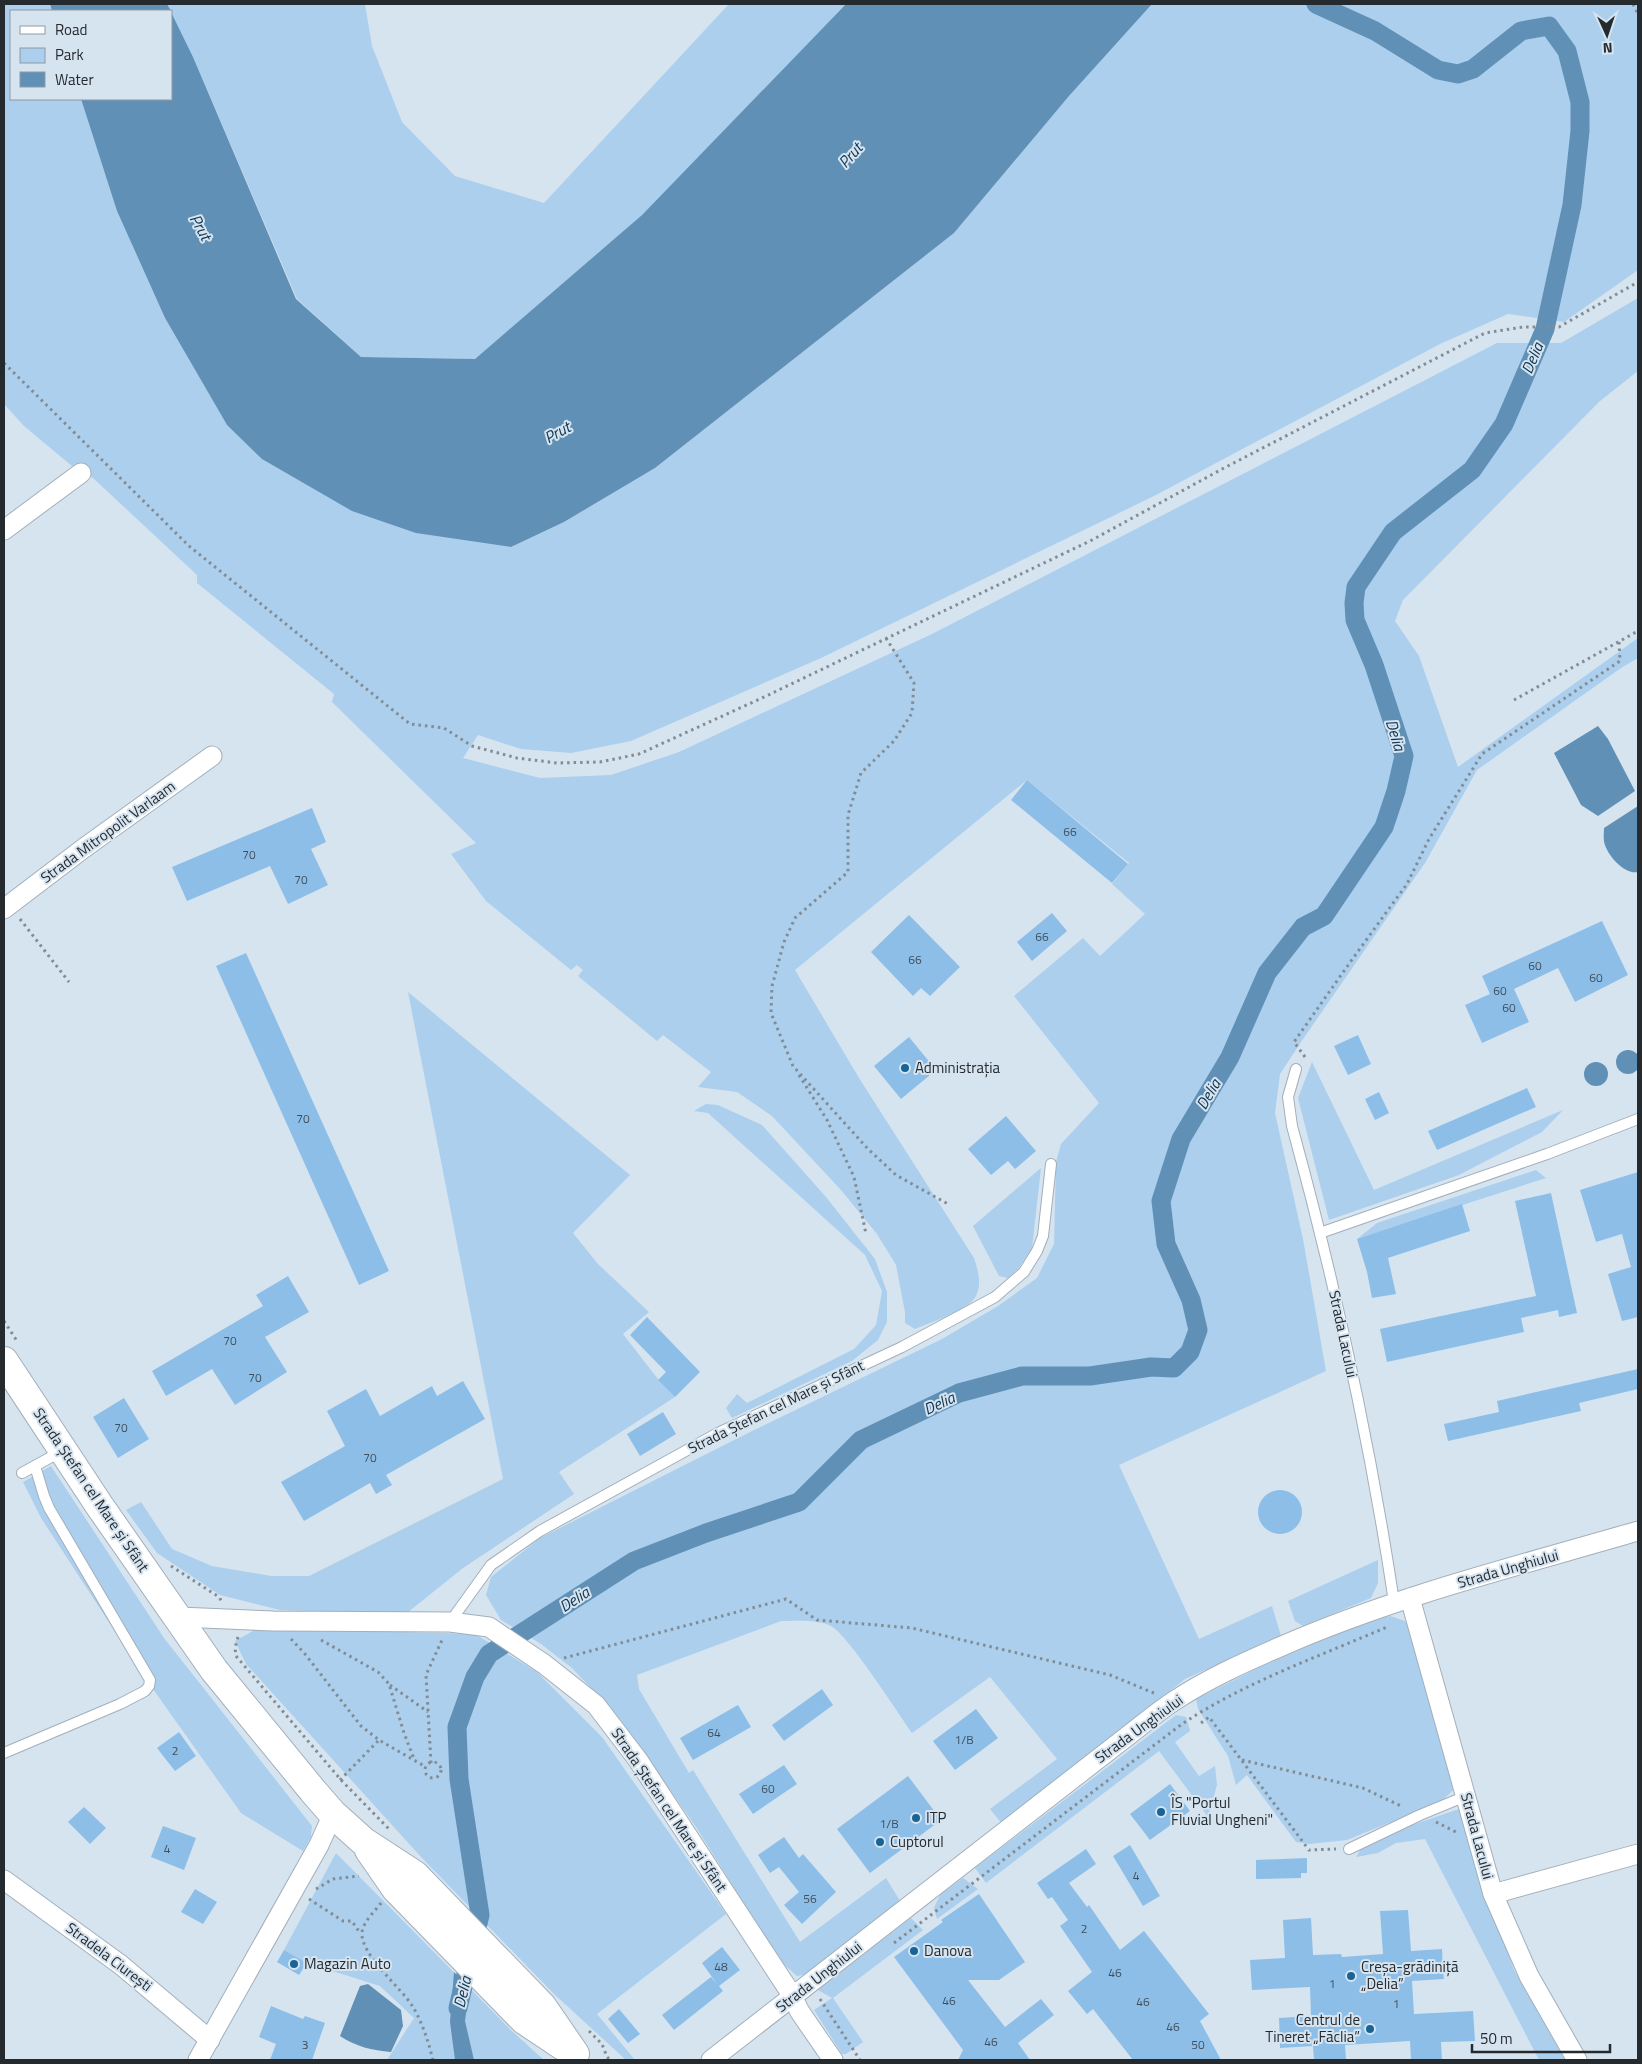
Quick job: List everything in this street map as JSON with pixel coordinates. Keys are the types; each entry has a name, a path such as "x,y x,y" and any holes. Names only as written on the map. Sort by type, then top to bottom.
{"main road":[{"name":"Strada Ștefan cel Mare și Sfânt","path":"10,1352 63,1450 98,1505 179,1617 214,1670 333,1814 363,1841 399,1887 579,2057"}],"street":[{"path":"4,530 81,473"},
{"name":"Strada Mitropolit Varlaam","path":"7,907 84,848 212,756"},
{"name":"Strada Unghiului","path":"711,2060 796,2005 1174,1701 1252,1659 1345,1619 1407,1605 1638,1530"},
{"name":"Strada Lacului","path":"1407,1605 1466,1796 1493,1894 1529,1976 1577,2060"},
{"name":"Strada Ștefan cel Mare și Sfânt","path":"179,1617 281,1621 450,1622 489,1627 544,1664 596,1705 638,1760 833,2060"},
{"path":"198,2060 319,1846 333,1814"},
{"path":"1493,1894 1638,1854"},
{"name":"Stradela Ciurești","path":"4,1880 127,1970 210,2040"}],"lane":[{"name":"Strada Lacului","path":"1296,1069 1288,1097 1291,1119 1344,1334 1383,1530 1407,1605"},
{"path":"1320,1233 1546,1154 1638,1119"},
{"name":"Strada Ștefan cel Mare și Sfânt","path":"450,1622 491,1566 540,1530 718,1434 902,1346 995,1297 1024,1272 1037,1252 1043,1236 1051,1164"},
{"path":"22,1473 63,1450"},
{"path":"4,1753 120,1704 145,1691 150,1686 148,1676 49,1508 35,1466"},
{"path":"1349,1849 1420,1815 1466,1796"}],"path":[{"path":"1633,4 1638,14"},
{"path":"4,363 197,552 410,724 444,728 472,746 517,758 557,763 600,762 639,754 762,698 1092,540 1224,468 1485,333 1523,327 1559,327 1602,305 1638,282"},
{"path":"1514,700 1638,631"},
{"path":"866,1234 854,1177 827,1120 793,1066 772,1013 772,986 784,942 795,918 848,872 848,815 861,773 894,741 912,713 914,683 886,638"},
{"path":"1305,1058 1294,1042 1408,884 1429,839 1482,754 1620,661 1619,641"},
{"path":"7,907 69,982"},
{"path":"793,1066 868,1148 896,1175 948,1204"},
{"path":"4,1321 10,1352"},
{"path":"169,1565 219,1597 239,1634 235,1648 236,1656 341,1780 394,1834"},
{"path":"544,1664 786,1599 817,1620 912,1628 1110,1675 1174,1701"},
{"path":"890,1946 1182,1724 1208,1707 1322,1653 1407,1605"},
{"path":"281,1621 378,1672 389,1684 428,1712"},
{"path":"281,1621 362,1726 379,1740 426,1767"},
{"path":"431,1763 426,1675 450,1622"},
{"path":"389,1684 404,1733 415,1760"},
{"path":"1201,1723 1209,1717 1309,1850 1349,1849"},
{"path":"341,1780 379,1740"},
{"path":"1242,1760 1362,1788 1478,1842"},
{"path":"435,1762 441,1768 437,1777 432,1778 427,1775 426,1767 435,1762"},
{"path":"361,1877 356,1875 333,1879 321,1885 306,1897 343,1921 352,1921 357,1929 362,1932"},
{"path":"399,1887 366,1922 362,1932 365,1948 412,2005 425,2028 433,2060"},
{"path":"796,2005 820,1999 828,1993"},
{"path":"820,1999 860,2060"}],"green space":[{"path":"4,4 50,4 52,10 10,10 10,100 81,100 117,211 165,318 227,425 511,547 564,522 655,468 954,233 1069,96 1152,4 1638,4 1638,270 1564,322 1508,314 1440,344 1156,495 821,658 631,741 571,753 521,749 478,735 463,758 540,778 611,775 679,752 932,634 1497,343 1561,343 1638,298 1638,371 1600,401 1403,600 1395,621 1419,656 1458,767 1638,638 1638,658 1477,770 1425,863 1280,1074 1275,1113 1303,1239 1326,1371 1119,1465 1199,1639 1272,1606 1281,1636 1185,1679 1003,1825 990,1809 1057,1759 990,1677 912,1733 873,1675 849,1644 839,1632 831,1626 820,1622 781,1621 637,1675 639,1689 689,1773 693,1770 800,1942 886,1878 902,1904 808,1974 797,1976 780,1961 696,1827 620,1719 572,1668 541,1644 501,1620 486,1595 491,1577 540,1538 748,1433 942,1339 998,1306 1037,1278 1054,1244 1056,1162 1061,1144 1099,1103 1014,996 1083,938 1100,956 1145,914 1112,884 1129,863 1027,780 795,970 859,1078 974,1258 979,1282 978,1291 972,1301 948,1316 915,1329 905,1323 905,1312 896,1265 877,1234 841,1190 772,1116 737,1092 698,1087 711,1072 663,1035 657,1041 578,976 583,970 577,965 571,970 486,901 451,854 476,843 332,702 334,694 197,583 197,575 93,478 72,466 24,426 4,404"},
{"path":"167,4 365,4 372,46 402,122 455,176 544,203 729,4 846,4 642,215 475,359 361,357 297,299 193,57 172,14 172,10 170,10"},
{"path":"408,992 630,1175 573,1233 598,1264 649,1312 623,1334 658,1379 675,1397 559,1472 574,1494 463,1568 407,1613 280,1610 220,1595 157,1553 126,1510 141,1502 172,1549 212,1566 271,1576 309,1576 503,1479"},
{"path":"1312,1062 1374,1190 1563,1110 1542,1132 1459,1175 1329,1220 1298,1098"},
{"path":"706,1104 718,1105 762,1125 826,1197 875,1259 887,1292 887,1322 878,1340 852,1361 732,1418 726,1408 737,1394 747,1403 854,1349 876,1325 882,1291 865,1255 708,1113 694,1111"},
{"path":"1041,1168 1032,1248 1018,1269 1008,1278 999,1276 973,1226"},
{"path":"1536,1170 1546,1178 1357,1239 1377,1223"},
{"path":"51,1466 164,1638 312,1826 311,1837 303,1851 241,1813 148,1682 41,1518 23,1482"},
{"path":"1378,1560 1378,1583 1371,1598 1303,1626 1295,1621 1288,1601"},
{"path":"1390,1616 1405,1621 1409,1626 1457,1786 1442,1801 1347,1840 1310,1844 1296,1842 1247,1775 1236,1785 1228,1756 1198,1709 1196,1699 1260,1667 1368,1620"},
{"path":"258,1628 475,1634 537,1672 602,1737 726,1914 597,2014 635,2060 626,2060 554,1994 422,1858 246,1664 235,1641"},
{"path":"1176,1715 1186,1717 1190,1731 1175,1742 1199,1776 1215,1766 1217,1785 1208,1817 1159,1751 986,1883 975,1868"},
{"path":"1459,1809 1477,1870 1514,1970 1565,2060 1539,2060 1425,1839 1396,1843 1378,1853 1356,1857 1362,1847 1412,1825"},
{"path":"336,1853 513,2032 544,2060 387,2060 414,2018 380,1986 307,1963 284,1950"},
{"path":"963,1878 978,1889 937,1919 934,1908 940,1895"},
{"path":"911,1918 923,1930 833,1998 863,2042 846,2054 842,2054 814,2010 832,1998 818,1990"}],"water":[{"path":"50,4 167,4 170,10 52,10"},
{"name":"Prut","path":"846,4 1152,4 1069,96 954,233 655,468 564,522 511,547 416,533 352,511 262,459 227,425 165,318 117,211 81,100 172,100 172,14 193,57 296,299 361,357 475,359 642,215"},
{"path":"1598,726 1608,739 1635,791 1598,816 1581,805 1554,753"},
{"path":"1638,806 1638,872 1633,872 1623,868 1610,855 1604,843 1604,828"},
{"path":"1628,1050 1636,1054 1640,1062 1636,1070 1628,1074 1620,1070 1616,1062 1620,1054"},
{"path":"1596,1062 1601,1063 1607,1069 1607,1079 1601,1085 1596,1086 1591,1085 1585,1079 1584,1074 1585,1069 1591,1063"},
{"path":"454,1972 469,1988 465,2021 474,2060 455,2060 450,2022"},
{"path":"368,1984 401,2010 403,2026 391,2052 364,2047 340,2036 360,1986"}],"building":[{"path":"1027,780 1128,864 1112,883 1011,800"},
{"path":"312,808 326,842 311,849 328,885 288,904 270,866 187,901 172,867"},
{"path":"1052,913 1067,931 1032,961 1017,942"},
{"path":"909,915 960,967 930,996 921,988 913,996 871,952"},
{"path":"1602,921 1628,975 1575,1002 1558,968 1514,989 1529,1022 1482,1043 1465,1005 1490,994 1482,976"},
{"path":"246,953 389,1271 359,1285 216,966"},
{"path":"1358,1035 1371,1064 1348,1075 1334,1046"},
{"name":"Administrația","path":"909,1037 936,1070 901,1099 874,1066"},
{"path":"1527,1088 1536,1107 1437,1150 1428,1131"},
{"path":"1379,1092 1389,1113 1375,1120 1365,1099"},
{"path":"1006,1116 1036,1151 1015,1169 1008,1161 991,1175 968,1149"},
{"path":"1638,1172 1638,1317 1622,1321 1608,1274 1631,1267 1622,1234 1596,1242 1580,1190"},
{"path":"1551,1193 1577,1313 1559,1317 1558,1310 1521,1318 1524,1332 1387,1362 1380,1329 1536,1296 1515,1201"},
{"path":"1462,1204 1470,1231 1388,1258 1396,1294 1372,1298 1367,1272 1357,1239"},
{"path":"288,1276 309,1312 265,1337 287,1372 235,1405 212,1369 166,1396 152,1371 263,1306 256,1295"},
{"path":"647,1317 700,1372 675,1397 658,1380 666,1372 630,1335"},
{"path":"1638,1369 1638,1389 1579,1403 1581,1411 1448,1441 1444,1424 1499,1412 1497,1401"},
{"path":"463,1381 485,1419 386,1475 392,1485 376,1494 370,1483 304,1521 281,1482 345,1446 327,1411 366,1389 380,1416 432,1386 437,1396"},
{"path":"124,1398 149,1439 118,1458 93,1417"},
{"path":"663,1412 676,1434 640,1456 627,1434"},
{"path":"1276,1490 1284,1490 1296,1496 1302,1512 1296,1528 1284,1534 1276,1534 1264,1528 1258,1516 1258,1508 1264,1496"},
{"path":"822,1689 833,1705 784,1741 772,1725"},
{"path":"738,1705 751,1727 693,1760 680,1738"},
{"path":"976,1709 998,1738 955,1770 933,1741"},
{"path":"179,1732 196,1756 175,1771 157,1748"},
{"path":"784,1765 797,1784 753,1814 739,1794"},
{"path":"908,1776 941,1820 870,1873 837,1829"},
{"path":"1170,1784 1190,1811 1150,1840 1130,1814"},
{"path":"84,1807 106,1828 90,1844 68,1822"},
{"path":"163,1826 196,1838 184,1870 151,1857"},
{"path":"784,1837 799,1858 803,1854 836,1892 802,1924 784,1905 799,1892 779,1867 770,1873 758,1855"},
{"path":"1130,1845 1160,1896 1143,1906 1113,1856"},
{"path":"1086,1849 1096,1864 1069,1883 1087,1907 1089,1905 1120,1950 1144,1931 1209,2014 1200,2021 1221,2060 1133,2060 1093,2009 1087,2014 1068,1991 1092,1972 1060,1926 1068,1920 1052,1897 1048,1899 1037,1883"},
{"path":"1307,1858 1307,1873 1301,1873 1301,1878 1256,1879 1256,1860"},
{"path":"195,1889 217,1902 203,1924 181,1912"},
{"path":"979,1894 1025,1962 999,1980 968,1980 1005,2027 1041,1999 1054,2015 1018,2043 1030,2060 958,2060 963,2050 894,1957 943,1922 941,1920"},
{"path":"1408,1910 1411,1951 1442,1949 1444,1979 1412,1981 1414,2014 1473,2011 1475,2041 1441,2042 1442,2060 1411,2060 1410,2041 1345,2045 1346,2060 1314,2060 1313,2046 1280,2048 1279,2018 1311,2016 1310,1987 1252,1990 1250,1960 1285,1958 1283,1920 1311,1918 1313,1955 1341,1954 1342,1957 1383,1954 1380,1911"},
{"path":"722,1947 740,1970 719,1986 723,1991 674,2030 662,2015 711,1977 717,1984 702,1963"},
{"path":"284,1950 307,1963 299,1975 277,1962"},
{"path":"271,2006 303,2019 305,2016 325,2023 312,2060 270,2060 276,2044 259,2037"},
{"path":"619,2009 640,2034 628,2043 608,2019"}],"waterway":[{"name":"Delia","path":"458,2008 480,1915 459,1779 457,1727 475,1677 489,1654 634,1561 706,1533 799,1502 861,1440 959,1393 1022,1376 1090,1376 1151,1367 1174,1368 1190,1352 1198,1330 1191,1300 1166,1244 1161,1201 1181,1139 1230,1057 1267,973 1303,927 1324,916 1384,827 1396,791 1404,756 1374,665 1355,620 1354,603 1356,587 1393,532 1472,470 1504,424 1545,329 1572,205 1580,131 1580,102 1567,51 1549,26 1521,31 1473,69 1458,74 1438,70 1375,31 1316,4"}],"place":[{"name":"Administrația","path":"905,1068"},
{"name":"ÎS \"Portul Fluvial Ungheni\"","path":"1161,1812"},
{"name":"ITP","path":"916,1818"},
{"name":"Cuptorul","path":"880,1842"},
{"name":"Danova","path":"914,1951"},
{"name":"Magazin Auto","path":"294,1964"},
{"name":"Creșa-grădiniță „Delia”","path":"1351,1976"},
{"name":"Centrul de Tineret „Făclia”","path":"1370,2029"}]}
